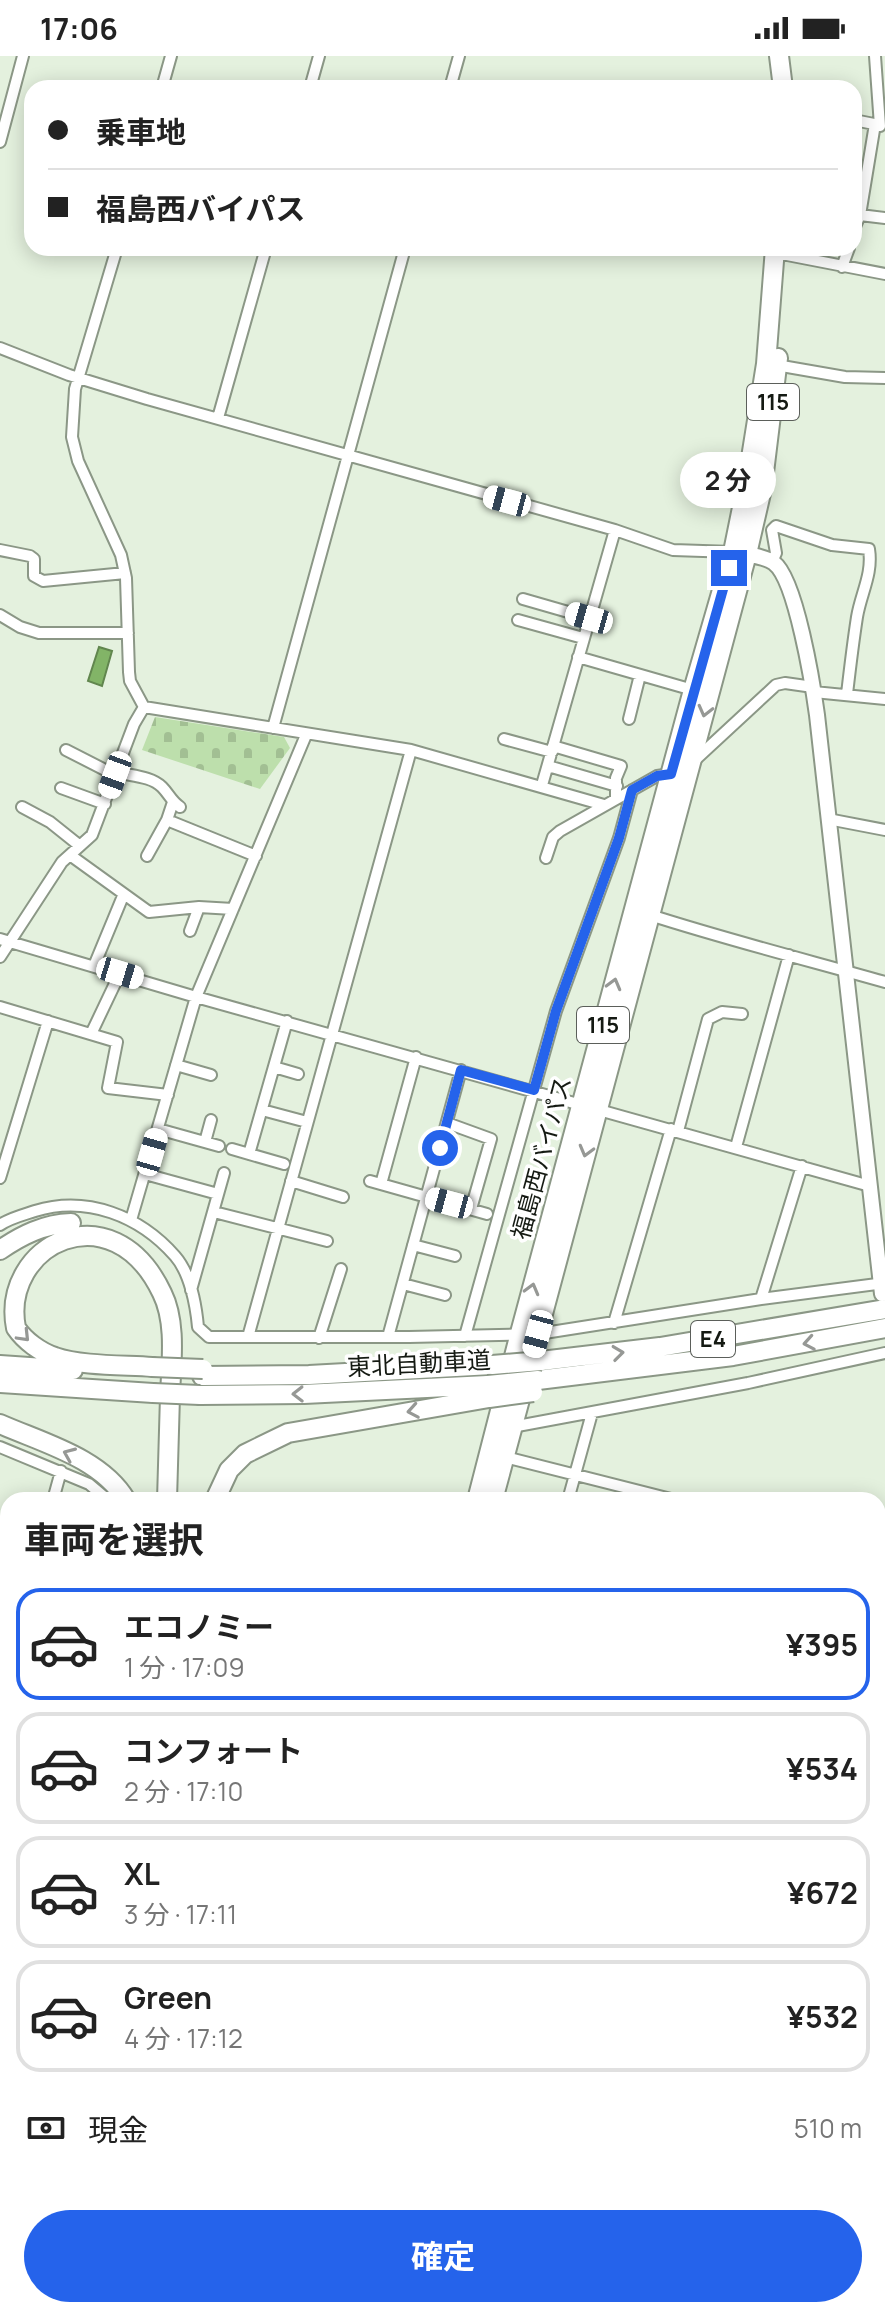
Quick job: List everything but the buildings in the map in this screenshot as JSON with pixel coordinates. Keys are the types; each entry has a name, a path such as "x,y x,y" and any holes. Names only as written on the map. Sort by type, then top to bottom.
{"highway":[{"path":"767,56 770,80"},
{"path":"779,56 782,80"},
{"name":"115","path":"740,553 747,483 772,364 781,256"},
{"name":"福島西バイパス","path":"480,1492 529,1334 590,1105 693,690 740,553"},
{"name":"福島西バイパス","path":"590,1105 650,915 693,761 740,553"},
{"path":"0,1250 41,1228 79,1223 98,1226 130,1240 160,1267 177,1304 182,1330 180,1492"},
{"path":"153,1379 55,1358 38,1349 19,1332 5,1305 5,1287 13,1263 33,1245 44,1240 67,1235 91,1236 116,1244 139,1260 155,1281 166,1304 170,1335 167,1492"},
{"name":"東北自動車道","path":"0,1383 202,1380 492,1365 538,1378 717,1339 883,1292"},
{"name":"E4","path":"538,1378 733,1356 885,1328"},
{"name":"福島西バイパス","path":"495,1492 512,1427 529,1334"},
{"name":"東北自動車道","path":"0,1365 153,1379"},
{"path":"219,1492 229,1470 245,1454 288,1433 489,1392 538,1378"},
{"name":"東北自動車道","path":"202,1380 304,1394 489,1392"},
{"path":"0,1424 82,1460 103,1475 119,1492"}],"street":[{"path":"0,142 23,56"},
{"path":"164,80 171,56"},
{"path":"312,80 319,56"},
{"path":"452,80 459,56"},
{"path":"862,206 880,126 875,56"},
{"path":"862,215 885,218"},
{"path":"115,256 73,401 72,437 78,461 115,541 125,573 130,681 144,707"},
{"path":"218,418 264,256"},
{"path":"273,728 403,256"},
{"path":"797,256 885,274"},
{"path":"842,267 846,256"},
{"path":"0,348 80,378 615,530 673,550 740,553 772,562 779,568 807,652 814,689 883,1292 761,1299 529,1334 209,1337 198,1327 197,1309 176,1257 131,1220 96,1207 50,1206 0,1225"},
{"path":"772,364 845,377 885,378"},
{"path":"772,562 776,553 772,530 776,526 832,545 869,549 869,577 858,613 847,694"},
{"path":"542,785 615,530"},
{"path":"0,550 30,556 34,559 34,576 43,581 125,573"},
{"path":"523,599 589,618"},
{"path":"0,615 20,627 39,633 128,633"},
{"path":"518,620 583,638"},
{"path":"578,657 693,690"},
{"path":"629,719 640,675"},
{"path":"693,761 776,685 885,699"},
{"path":"144,707 411,750 604,805"},
{"path":"0,957 4,940 62,862 92,835 134,724 144,707"},
{"path":"131,1220 196,997 306,735"},
{"path":"504,739 621,766 616,778 616,799"},
{"path":"66,750 116,773 144,777 160,784 177,804 147,856"},
{"path":"248,1337 411,750"},
{"path":"548,766 617,786"},
{"path":"546,858 553,837 560,831 657,776 671,774"},
{"path":"61,788 105,804"},
{"path":"465,1336 556,1011 619,838 632,790"},
{"path":"22,807 50,822 80,846"},
{"path":"828,819 885,830"},
{"path":"167,820 256,856"},
{"path":"70,855 149,912 199,907 233,909"},
{"path":"94,966 123,896"},
{"path":"190,931 199,907"},
{"path":"650,915 885,982"},
{"path":"4,940 870,1186"},
{"path":"736,1147 789,955"},
{"path":"91,1034 117,985 120,973"},
{"path":"0,1007 119,1044 108,1088 168,1095"},
{"path":"614,1323 708,1019 722,1012 742,1014"},
{"path":"0,1178 48,1021"},
{"path":"249,1154 287,1021"},
{"path":"416,1057 376,1182 487,1214"},
{"path":"176,1065 211,1075"},
{"path":"274,1067 298,1074"},
{"path":"388,1337 461,1070"},
{"path":"262,1110 307,1122"},
{"path":"205,1142 211,1120"},
{"path":"447,1123 491,1139 471,1209"},
{"path":"158,1129 219,1146"},
{"path":"232,1149 284,1164"},
{"path":"761,1299 802,1166"},
{"path":"191,1292 224,1173"},
{"path":"145,1174 218,1194"},
{"path":"291,1181 343,1197"},
{"path":"214,1212 327,1241"},
{"path":"413,1245 455,1256"},
{"path":"319,1338 341,1269"},
{"path":"403,1284 445,1295"},
{"path":"512,1427 786,1376 885,1353"},
{"path":"570,1492 592,1413"},
{"path":"0,1447 61,1471 98,1492"},
{"path":"505,1457 644,1492"},
{"path":"55,1492 61,1471"}],"green space":[{"path":"155,717 284,737 290,748 260,789 142,750"}],"shaded area":[{"path":"99,647 112,651 102,686 88,681"}],"route":[{"path":"440,1148 461,1070 534,1090 556,1011 619,838 632,790 657,776 671,774 729,568"}]}
